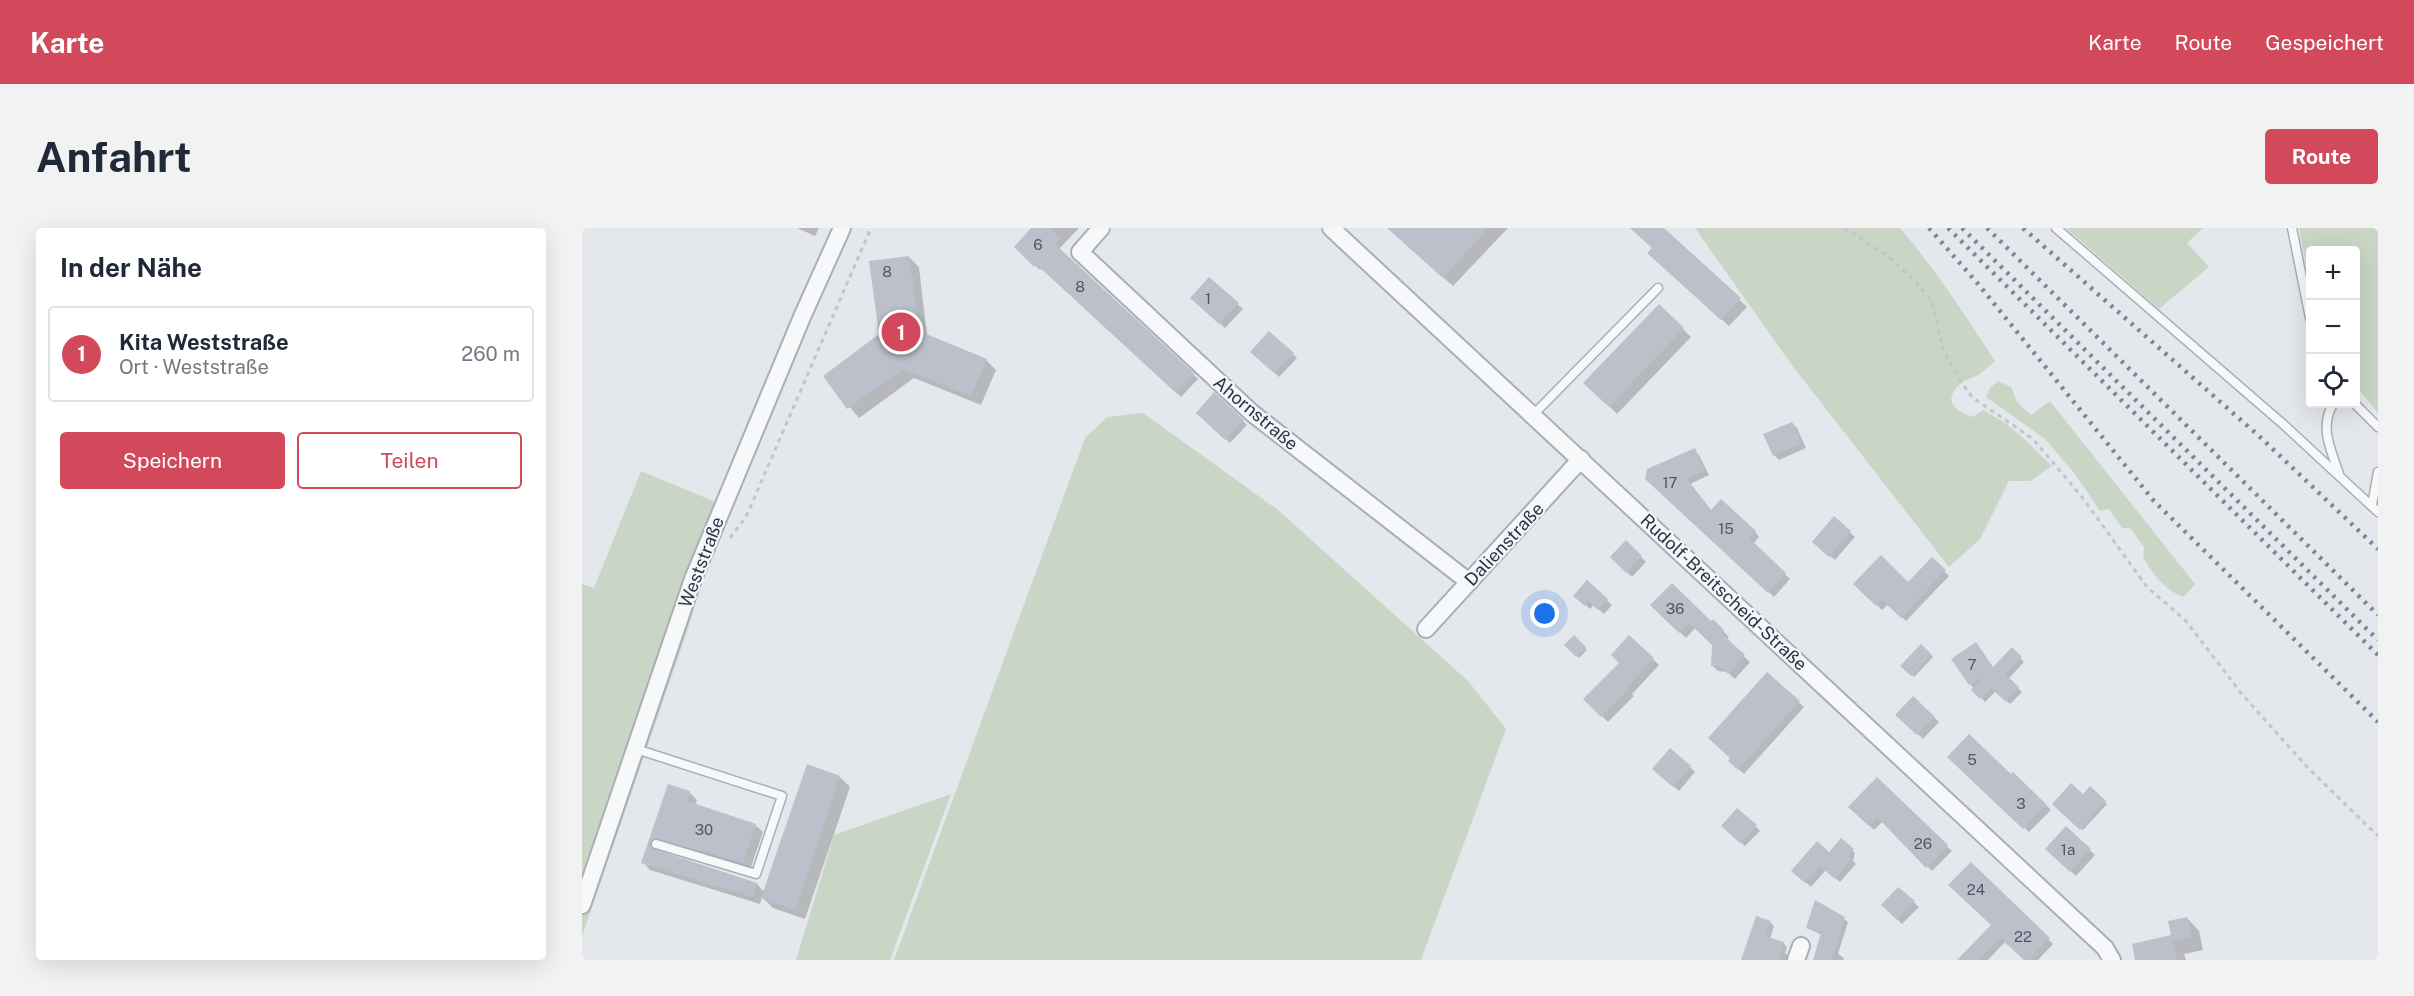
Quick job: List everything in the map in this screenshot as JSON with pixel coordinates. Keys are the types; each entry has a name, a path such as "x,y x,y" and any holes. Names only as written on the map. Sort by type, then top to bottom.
{"street":[{"name":"Weststraße","path":"582,905 693,579 802,317 842,228"},
{"name":"Ahornstraße","path":"1101,228 1080,252 1252,413 1469,582"},
{"name":"Rudolf-Breitscheid-Straße","path":"1331,228 2105,948 2112,960"},
{"name":"Dalienstraße","path":"1426,629 1581,459"}],"lane":[{"path":"2056,228 2375,508"},
{"path":"2292,228 2306,300"},
{"path":"1533,415 1658,288"},
{"path":"2331,408 2327,415 2325,432 2340,475"},
{"path":"2359,408 2378,427"},
{"path":"2375,508 2378,472"},
{"path":"636,748 782,796 756,874 656,844"}],"path":[{"path":"728,540 746,517 871,228"},
{"path":"1844,228 1888,256 1914,280 1932,302 1943,349 1957,376 1972,396 2033,439 2082,497 2147,587 2187,621 2241,693 2308,768 2378,836"}],"green space":[{"path":"1695,228 1900,228 1938,276 1995,361 1980,374 1958,386 1951,397 1954,406 1973,417 1983,410 2005,423 2052,466 2030,481 2009,481 1980,539 1949,567 1791,364"},
{"path":"2066,228 2203,228 2187,243 2209,267 2159,309"},
{"path":"2299,228 2378,228 2378,413 2360,391 2360,246 2306,246 2306,265"},
{"path":"1998,381 2011,387 2017,402 2031,415 2050,401 2195,584 2184,597 2171,591 2160,581 2143,557 2144,547 2130,528 2122,528 2109,509 2100,511 2075,474 2045,439 1986,397 1990,388"},
{"path":"1143,413 1278,510 1469,682 1506,729 1421,960 894,960 1085,438 1107,417"},
{"path":"641,471 723,505 689,626 582,936 582,584 594,588"},
{"path":"951,794 890,960 796,960 834,835"}],"building":[{"path":"1031,228 1052,228 1061,238 1055,244 1195,374 1176,393 1036,264 1034,267 1014,247"},
{"path":"1387,228 1488,228 1443,278"},
{"path":"1630,228 1664,228 1741,298 1721,320 1647,253 1652,248"},
{"path":"909,256 919,331 987,359 971,396 903,369 847,409 823,376 879,334 869,261"},
{"path":"1209,277 1239,303 1219,324 1190,298"},
{"path":"1659,304 1684,328 1609,407 1583,383"},
{"path":"1269,331 1294,353 1274,373 1250,352"},
{"path":"1214,392 1244,420 1225,440 1196,413"},
{"path":"1792,422 1802,443 1773,456 1763,434"},
{"path":"1695,448 1705,470 1687,479 1711,510 1721,499 1756,531 1749,538 1786,573 1768,593 1645,479 1647,469"},
{"path":"1834,516 1851,531 1829,557 1812,542"},
{"path":"1626,540 1642,556 1626,573 1610,557"},
{"path":"1881,555 1908,582 1932,557 1946,570 1901,618 1882,600 1876,606 1853,584"},
{"path":"1587,580 1608,599 1598,610 1588,601 1585,606 1573,596"},
{"path":"1672,583 1711,621 1713,619 1724,630 1721,633 1745,655 1728,674 1720,666 1711,666 1712,645 1689,623 1679,633 1650,605"},
{"path":"1574,635 1586,647 1576,657 1564,645"},
{"path":"1629,635 1654,658 1627,687 1629,689 1601,717 1583,699 1619,663 1611,655"},
{"path":"1976,642 1993,667 2012,647 2022,657 2005,674 2019,687 2006,702 1991,688 1980,699 1971,690 1981,679 1969,685 1951,659"},
{"path":"1921,644 1932,655 1911,676 1900,666"},
{"path":"1767,672 1800,701 1738,770 1728,761 1730,758 1708,738"},
{"path":"1913,696 1935,717 1917,735 1895,715"},
{"path":"1969,734 2047,805 2023,829 1947,757"},
{"path":"1670,748 1691,766 1673,787 1652,769"},
{"path":"807,764 840,776 795,910 761,898"},
{"path":"1877,777 1948,845 1926,868 1877,817 1869,826 1848,807"},
{"path":"2071,783 2083,794 2090,786 2106,801 2080,830 2052,804"},
{"path":"668,784 690,791 687,801 756,824 743,863 657,838 650,842 651,848 757,883 753,897 641,863"},
{"path":"1737,808 1757,825 1740,843 1721,826"},
{"path":"2066,826 2091,849 2070,872 2045,849"},
{"path":"1841,838 1854,849 1849,856 1852,858 1835,879 1820,866 1805,883 1791,871 1817,841 1829,852"},
{"path":"1971,862 2050,938 2029,960 2024,960 2000,938 1978,960 1957,960 1991,925 1948,885"},
{"path":"1898,887 1915,901 1897,920 1881,905"},
{"path":"1815,900 1845,917 1832,960 1813,960 1821,933 1806,928"},
{"path":"1756,916 1771,921 1766,936 1784,942 1778,960 1741,960"},
{"path":"2187,917 2192,937 2173,941 2177,960 2135,960 2132,944 2171,935 2168,921"}],"railway":[{"path":"1929,228 1979,285 2154,501 2378,722"},
{"path":"1948,228 2378,655"},
{"path":"1962,228 2378,640"},
{"path":"1987,228 2378,615"},
{"path":"2023,228 2259,436 2378,549"}],"place":[{"name":"Kita Weststraße","path":"901,332"}]}
